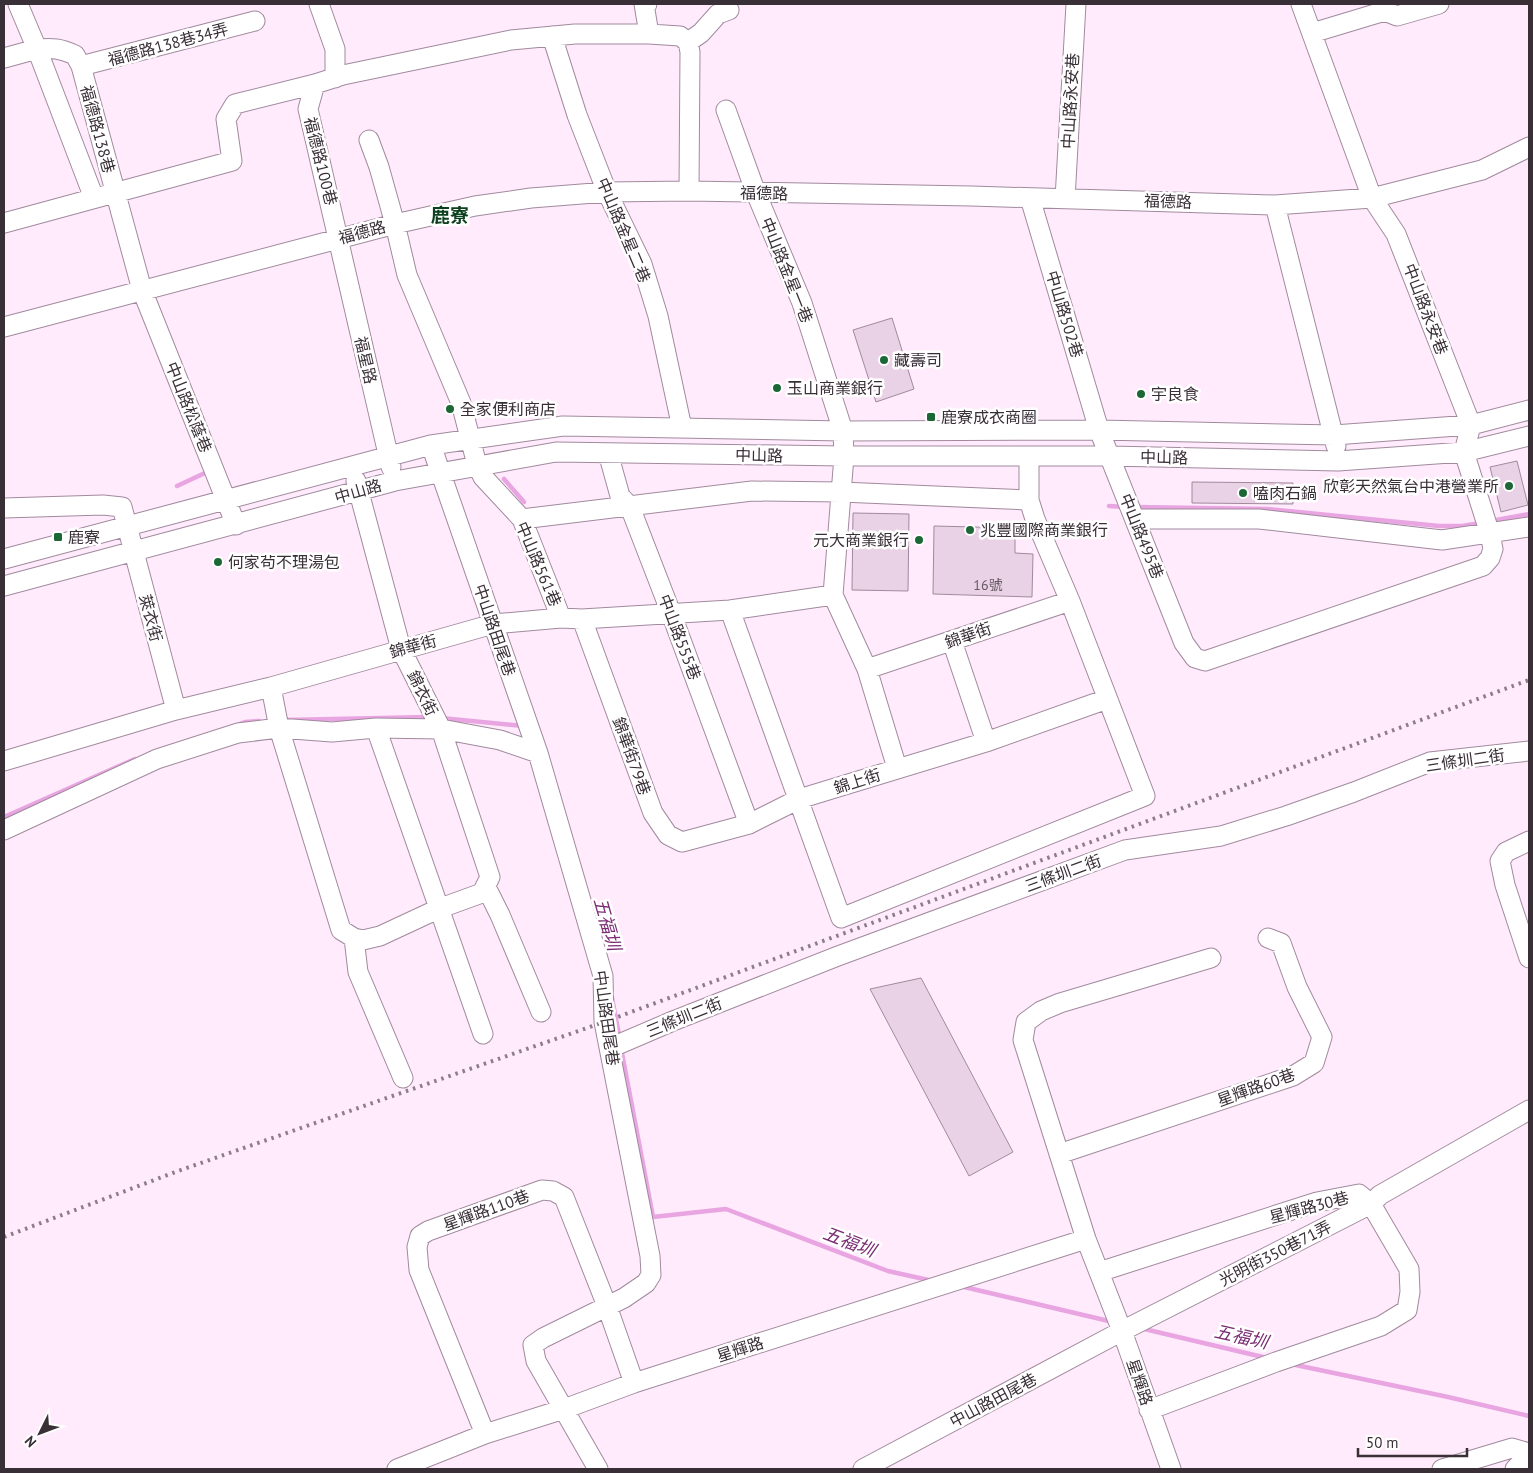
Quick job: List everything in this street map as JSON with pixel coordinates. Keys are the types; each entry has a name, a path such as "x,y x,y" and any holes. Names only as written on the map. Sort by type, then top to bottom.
{"street":[{"path":"18,4 94,198"},
{"path":"319,4 335,50 335,78"},
{"path":"647,4 644,4 649,34"},
{"name":"中山路永安巷","path":"1065,198 1076,4"},
{"name":"中山路永安巷","path":"1301,4 1372,198 1396,234 1471,425"},
{"path":"1312,33 1385,11 1397,16 1439,4"},
{"path":"688,42 701,33 718,14 729,10"},
{"name":"福德路138巷34弄","path":"81,66 255,21"},
{"path":"4,223 232,160 226,119 235,104 335,78 511,40 575,34 680,36 688,42 690,52 689,191"},
{"name":"中山路金星二巷","path":"552,36 578,116 607,192 642,264 658,316 682,428"},
{"name":"福德路138巷","path":"4,58 37,49 55,48 75,55 81,66 142,290"},
{"name":"福德路100巷","path":"315,84 308,109 339,239"},
{"name":"中山路金星一巷","path":"726,110 756,193 802,303 843,431"},
{"path":"369,140 379,166 407,275 461,404 477,466"},
{"path":"1372,198 1482,170 1529,147"},
{"name":"福德路","path":"4,327 395,224 475,206 521,199 607,192 689,191 1275,204 1372,198"},
{"name":"中山路502巷","path":"1030,198 1099,430"},
{"path":"1275,204 1334,435 1338,461"},
{"name":"福星路","path":"339,239 395,481"},
{"name":"中山路松蔭巷","path":"142,290 236,524"},
{"name":"中山路","path":"4,558 431,445 563,426 843,431 1099,430 1334,435 1471,425 1529,410"},
{"path":"1471,425 1464,452 1490,534"},
{"name":"中山路495巷","path":"1099,430 1184,643 1195,658 1205,661 1483,566 1490,558 1493,549 1490,534"},
{"path":"843,431 844,456 834,595 867,669 897,768"},
{"name":"中山路","path":"4,586 395,481 556,452 844,456 1109,456 1338,461 1464,452 1529,436"},
{"name":"中山路田尾巷","path":"431,445 538,753 603,976 604,1022 617,1045 650,1256 651,1275 646,1283 624,1298 543,1338 533,1345 536,1361 598,1469"},
{"name":"中山路555巷","path":"608,453 620,496 630,507 672,613 749,824"},
{"path":"730,610 841,918 1145,796 1070,601 1035,519 1029,500 1030,456"},
{"name":"錦衣街","path":"353,466 401,649 441,729 490,877 486,887 500,915 541,1012"},
{"name":"中山路561巷","path":"477,466 483,477 522,519 561,618"},
{"path":"522,519 752,491 841,492 1029,500"},
{"name":"萊衣街","path":"4,508 103,505 122,508 132,552 176,710"},
{"path":"1135,519 1259,519 1442,540 1529,527"},
{"name":"錦華街","path":"4,761 176,710 271,687 493,624 561,618 582,619 730,610 834,595"},
{"name":"錦華街","path":"867,669 1070,601"},
{"name":"錦華街79巷","path":"582,619 653,813 668,835 682,842 749,824"},
{"path":"952,641 986,742"},
{"path":"271,687 279,728 341,930 354,938 362,940 380,936 438,909 482,893 486,887"},
{"name":"錦上街","path":"749,824 799,799 986,742 1107,698"},
{"path":"4,830 157,759 238,733 279,728 332,732 376,728 401,730 441,729 500,740 538,753"},
{"path":"376,728 483,1034"},
{"name":"三條圳二街","path":"617,1045 838,956 1126,850 1221,836 1286,816 1430,762 1529,751"},
{"path":"1529,841 1506,852 1500,860 1505,885 1529,958"},
{"path":"354,938 358,972 403,1078"},
{"name":"星輝路60巷","path":"1059,1154 1293,1076 1314,1063 1322,1037 1297,987 1281,943 1268,938"},
{"name":"星輝路","path":"1171,1469 1122,1331 1086,1239 1023,1040 1026,1022 1041,1011 1211,958"},
{"name":"光明街350巷71弄","path":"1122,1331 1371,1204 1380,1195 1529,1110"},
{"name":"星輝路110巷","path":"485,1434 419,1270 417,1247 420,1236 428,1231 542,1190 553,1191 564,1197 607,1306 634,1383"},
{"name":"星輝路30巷","path":"1099,1272 1317,1202 1359,1194 1371,1204 1409,1269 1410,1292 1407,1310 1381,1326 1276,1362 1149,1410"},
{"name":"星輝路","path":"397,1469 485,1434 564,1409 634,1383 1086,1239"},
{"name":"中山路田尾巷","path":"863,1469 1122,1331"},
{"path":"1442,1469 1512,1448 1529,1454 1514,1469"}],"building":[{"name":"藏壽司","path":"892,318 914,389 876,402 853,330"},
{"name":"欣彰天然氣台中港營業所","path":"1517,461 1528,505 1501,512 1490,467"},
{"name":"嗑肉石鍋","path":"1192,482 1293,483 1293,504 1192,503"},
{"path":"853,513 909,514 908,591 852,590"},
{"path":"934,526 1015,528 1015,553 1033,554 1032,597 933,594"},
{"path":"921,978 1013,1152 969,1176 870,989"}],"waterway":[{"path":"177,486 207,472"},
{"path":"504,479 524,502"},
{"path":"1109,506 1125,507"},
{"path":"1135,507 1268,509 1439,526 1462,526 1481,523"},
{"path":"1491,521 1529,514"},
{"path":"286,720 429,717"},
{"path":"441,718 523,726"},
{"path":"237,725 245,722 259,721"},
{"path":"4,817 135,759"},
{"name":"五福圳","path":"612,998 620,1040"},
{"name":"五福圳","path":"621,1048 653,1217 726,1209 888,1271 933,1281"},
{"name":"五福圳","path":"960,1286 1113,1322"},
{"name":"五福圳","path":"1140,1328 1267,1358"},
{"name":"五福圳","path":"1291,1364 1529,1416"}],"railway":[{"path":"4,1237 178,1171 604,1022 1529,680"}],"place":[{"name":"藏壽司","path":"884,360"},
{"name":"玉山商業銀行","path":"777,388"},
{"name":"宇良食","path":"1141,394"},
{"name":"全家便利商店","path":"450,409"},
{"name":"鹿寮成衣商圈","path":"931,417"},
{"name":"欣彰天然氣台中港營業所","path":"1509,486"},
{"name":"嗑肉石鍋","path":"1243,493"},
{"name":"兆豐國際商業銀行","path":"970,530"},
{"name":"鹿寮","path":"58,537"},
{"name":"元大商業銀行","path":"919,540"},
{"name":"何家茍不理湯包","path":"218,562"}],"district":[{"name":"鹿寮","path":"450,215"}]}
